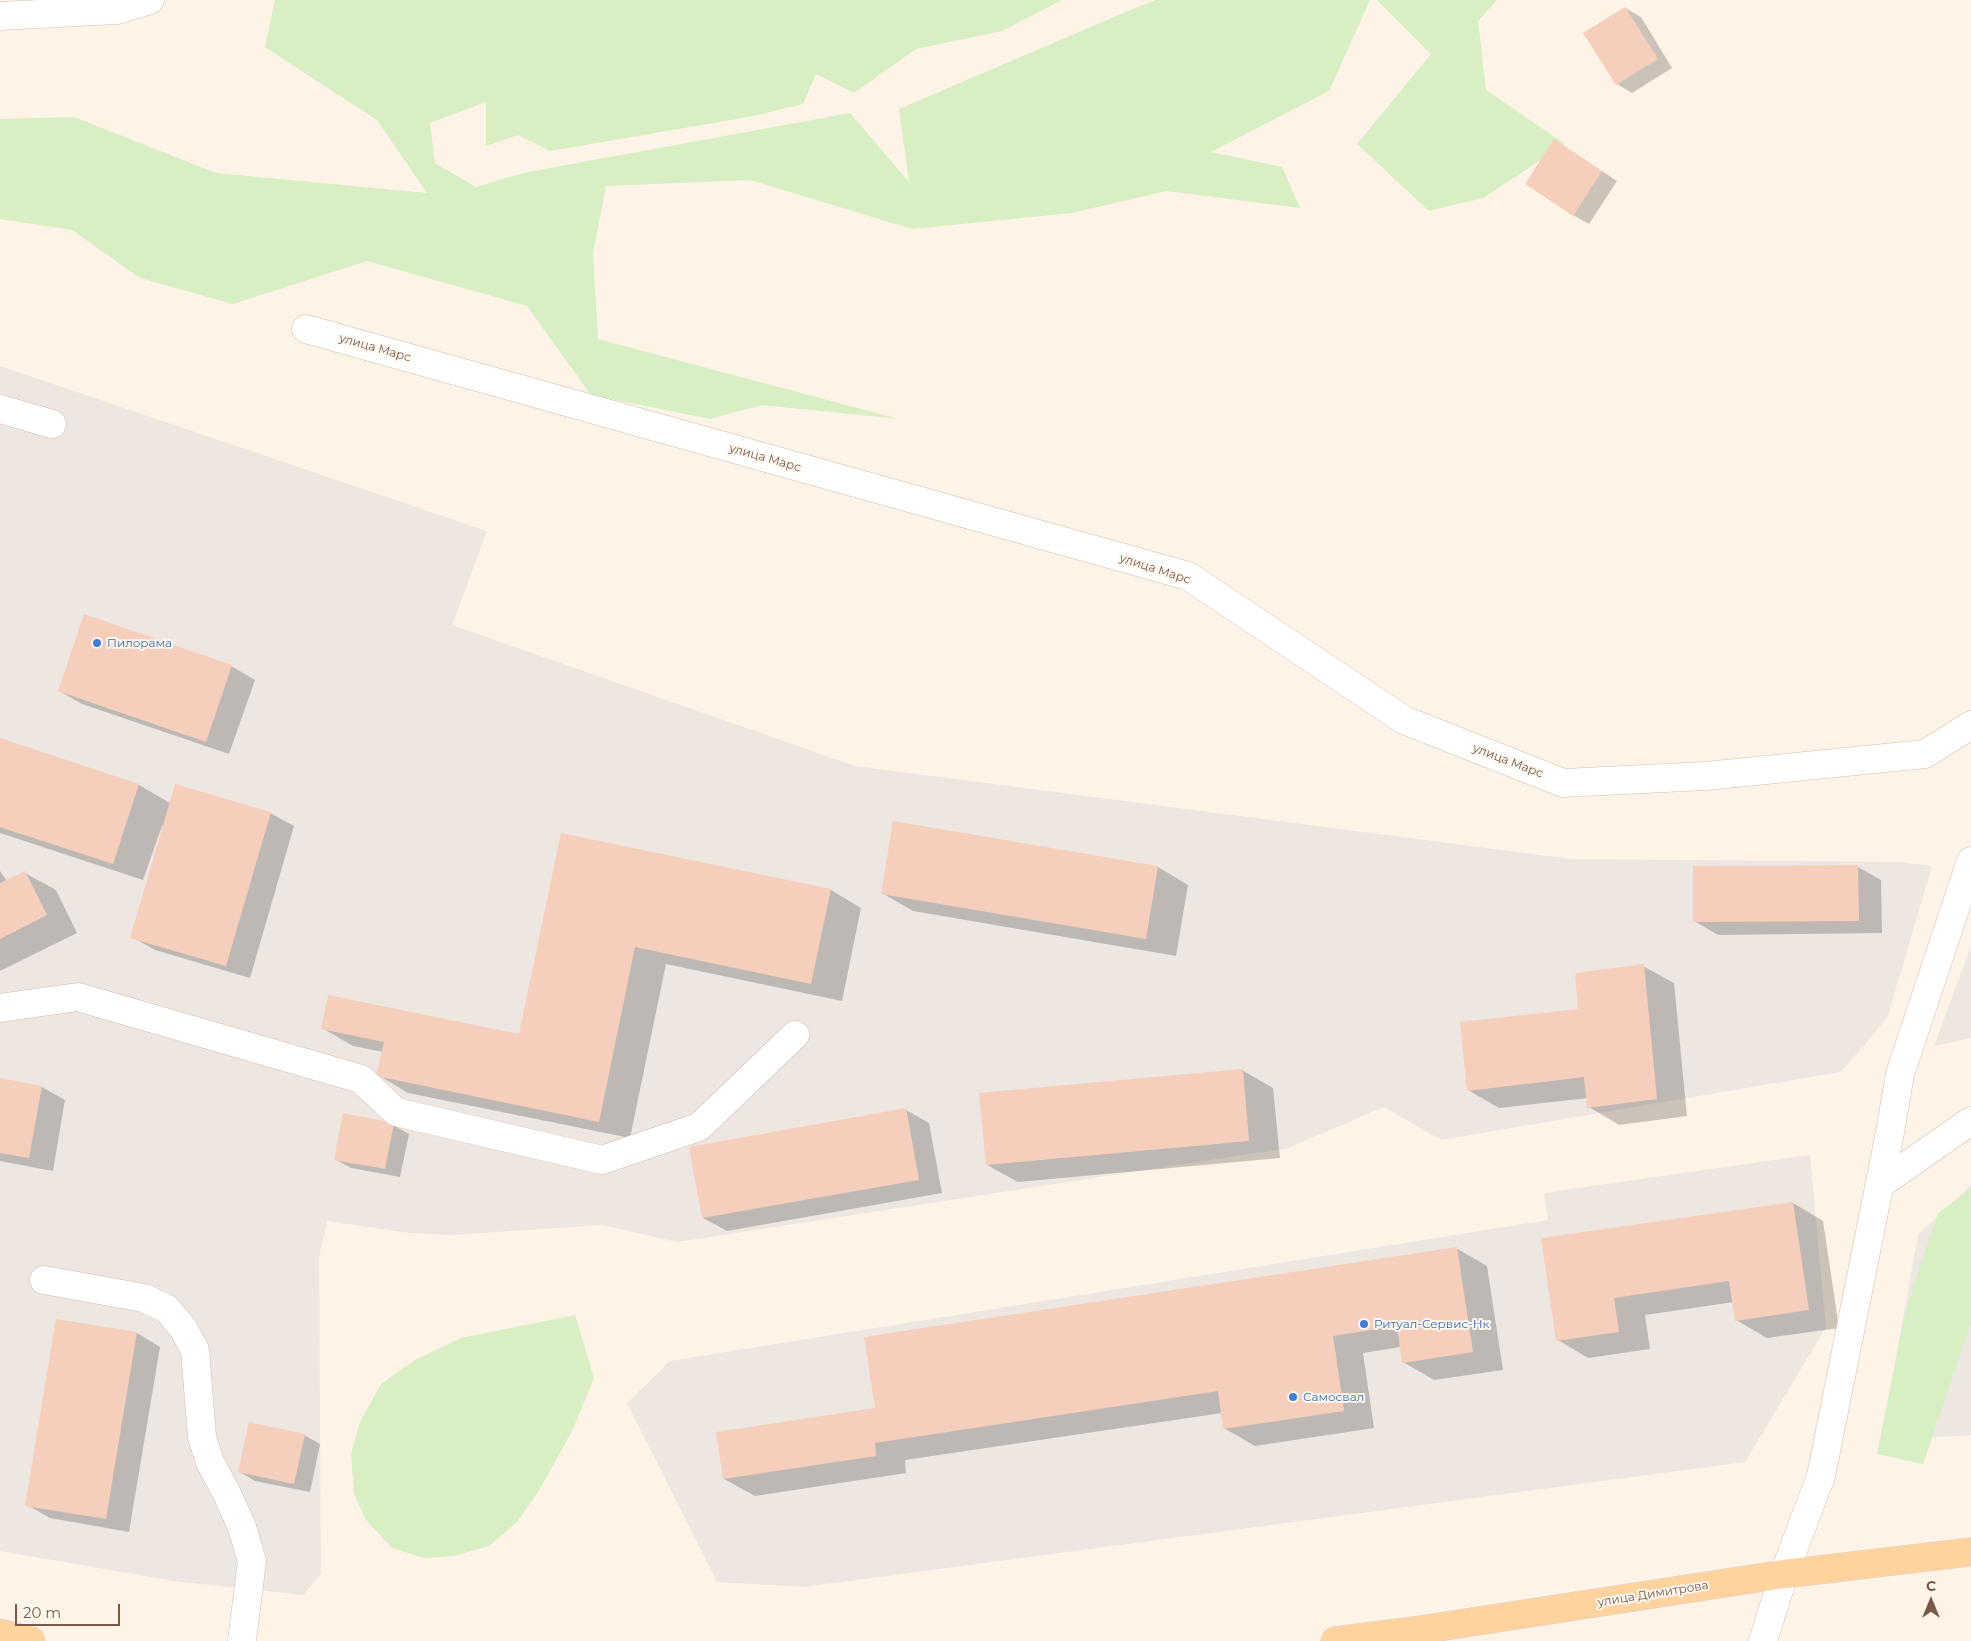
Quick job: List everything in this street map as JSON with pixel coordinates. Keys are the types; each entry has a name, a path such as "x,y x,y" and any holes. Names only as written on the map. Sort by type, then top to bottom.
{"main road":[{"name":"улица Димитрова","path":"1335,1641 1419,1636 1784,1574 1971,1552"},
{"path":"0,1633 32,1641"}],"street":[{"path":"0,16 117,10 150,0"},
{"name":"улица Марс","path":"306,329 1188,576 1404,720 1563,783 1706,776 1925,754 1971,725"},
{"path":"0,409 52,424"},
{"path":"1763,1641 1784,1574 1821,1476 1898,1081 1971,861"},
{"path":"0,1008 78,997 362,1079 396,1112 602,1160 699,1127 795,1035"},
{"path":"1878,1184 1971,1121"},
{"path":"44,1280 144,1298 167,1309 183,1328 195,1350 202,1437 210,1462 242,1527 252,1561 242,1641"}],"shaded area":[{"path":"0,366 487,531 452,625 855,766 1571,859 1899,862 1932,866 1888,1016 1840,1072 1441,1140 1384,1107 1288,1148 677,1242 602,1225 452,1235 410,1233 327,1221 319,1258 321,1574 303,1595 174,1581 0,1551"},
{"path":"1971,946 1971,1038 1934,1046"},
{"path":"1810,1155 1826,1327 1745,1462 804,1587 717,1582 627,1403 670,1361 1548,1220 1544,1193"},
{"path":"1971,1185 1971,1435 1881,1441 1918,1235"}],"green space":[{"path":"275,0 1062,0 1002,31 916,49 854,93 816,74 803,104 754,116 550,151 518,135 486,146 486,102 430,123 435,163 476,187 523,173 850,113 909,182 899,109 1128,11 1156,0 1370,0 1329,91 1211,152 1282,167 1300,208 1167,191 1071,213 912,229 750,180 606,186 593,252 598,339 899,419 762,405 710,419 591,395 527,306 367,261 233,304 140,278 72,230 0,219 0,119 74,117 216,173 427,193 377,120 265,47"},
{"path":"1377,0 1497,0 1478,21 1486,90 1565,144 1483,198 1429,211 1357,144 1431,54"},
{"path":"1971,1189 1971,1323 1923,1464 1877,1454 1905,1313 1938,1213"},
{"path":"575,1315 594,1378 573,1429 540,1489 517,1522 489,1546 454,1556 424,1558 392,1548 366,1520 354,1494 351,1454 360,1422 381,1384 415,1360 461,1338"}],"building":[{"path":"1625,7 1658,59 1616,85 1583,33"},
{"path":"1554,139 1602,171 1573,216 1525,184"},
{"path":"84,614 232,665 206,742 58,691"},
{"path":"0,738 139,784 113,864 0,827"},
{"path":"175,784 271,812 226,966 130,938"},
{"path":"893,821 1158,866 1146,939 881,894"},
{"path":"561,833 831,889 811,984 635,947 599,1122 376,1076 384,1042 321,1029 328,995 519,1034"},
{"path":"1858,865 1859,921 1693,922 1693,866"},
{"path":"25,871 47,915 0,939 0,883"},
{"path":"1644,964 1657,1099 1587,1108 1584,1077 1467,1091 1460,1022 1578,1009 1575,973"},
{"path":"1243,1069 1249,1141 986,1165 979,1093"},
{"path":"0,1078 42,1086 29,1158 0,1153"},
{"path":"906,1108 919,1180 702,1218 689,1147"},
{"path":"343,1113 394,1123 385,1169 334,1160"},
{"path":"1793,1202 1809,1310 1735,1321 1729,1281 1614,1298 1619,1332 1556,1341 1541,1238"},
{"path":"1457,1247 1473,1352 1402,1363 1397,1326 1333,1336 1344,1411 1223,1429 1218,1391 875,1443 876,1456 723,1479 716,1432 875,1408 864,1337"},
{"path":"56,1319 137,1332 106,1519 25,1506"},
{"path":"249,1422 305,1434 294,1484 238,1472"}],"place":[{"name":"Пилорама","path":"97,643"},
{"name":"Ритуал-Сервис-Нк","path":"1364,1324"},
{"name":"Самосвал","path":"1293,1397"}]}
